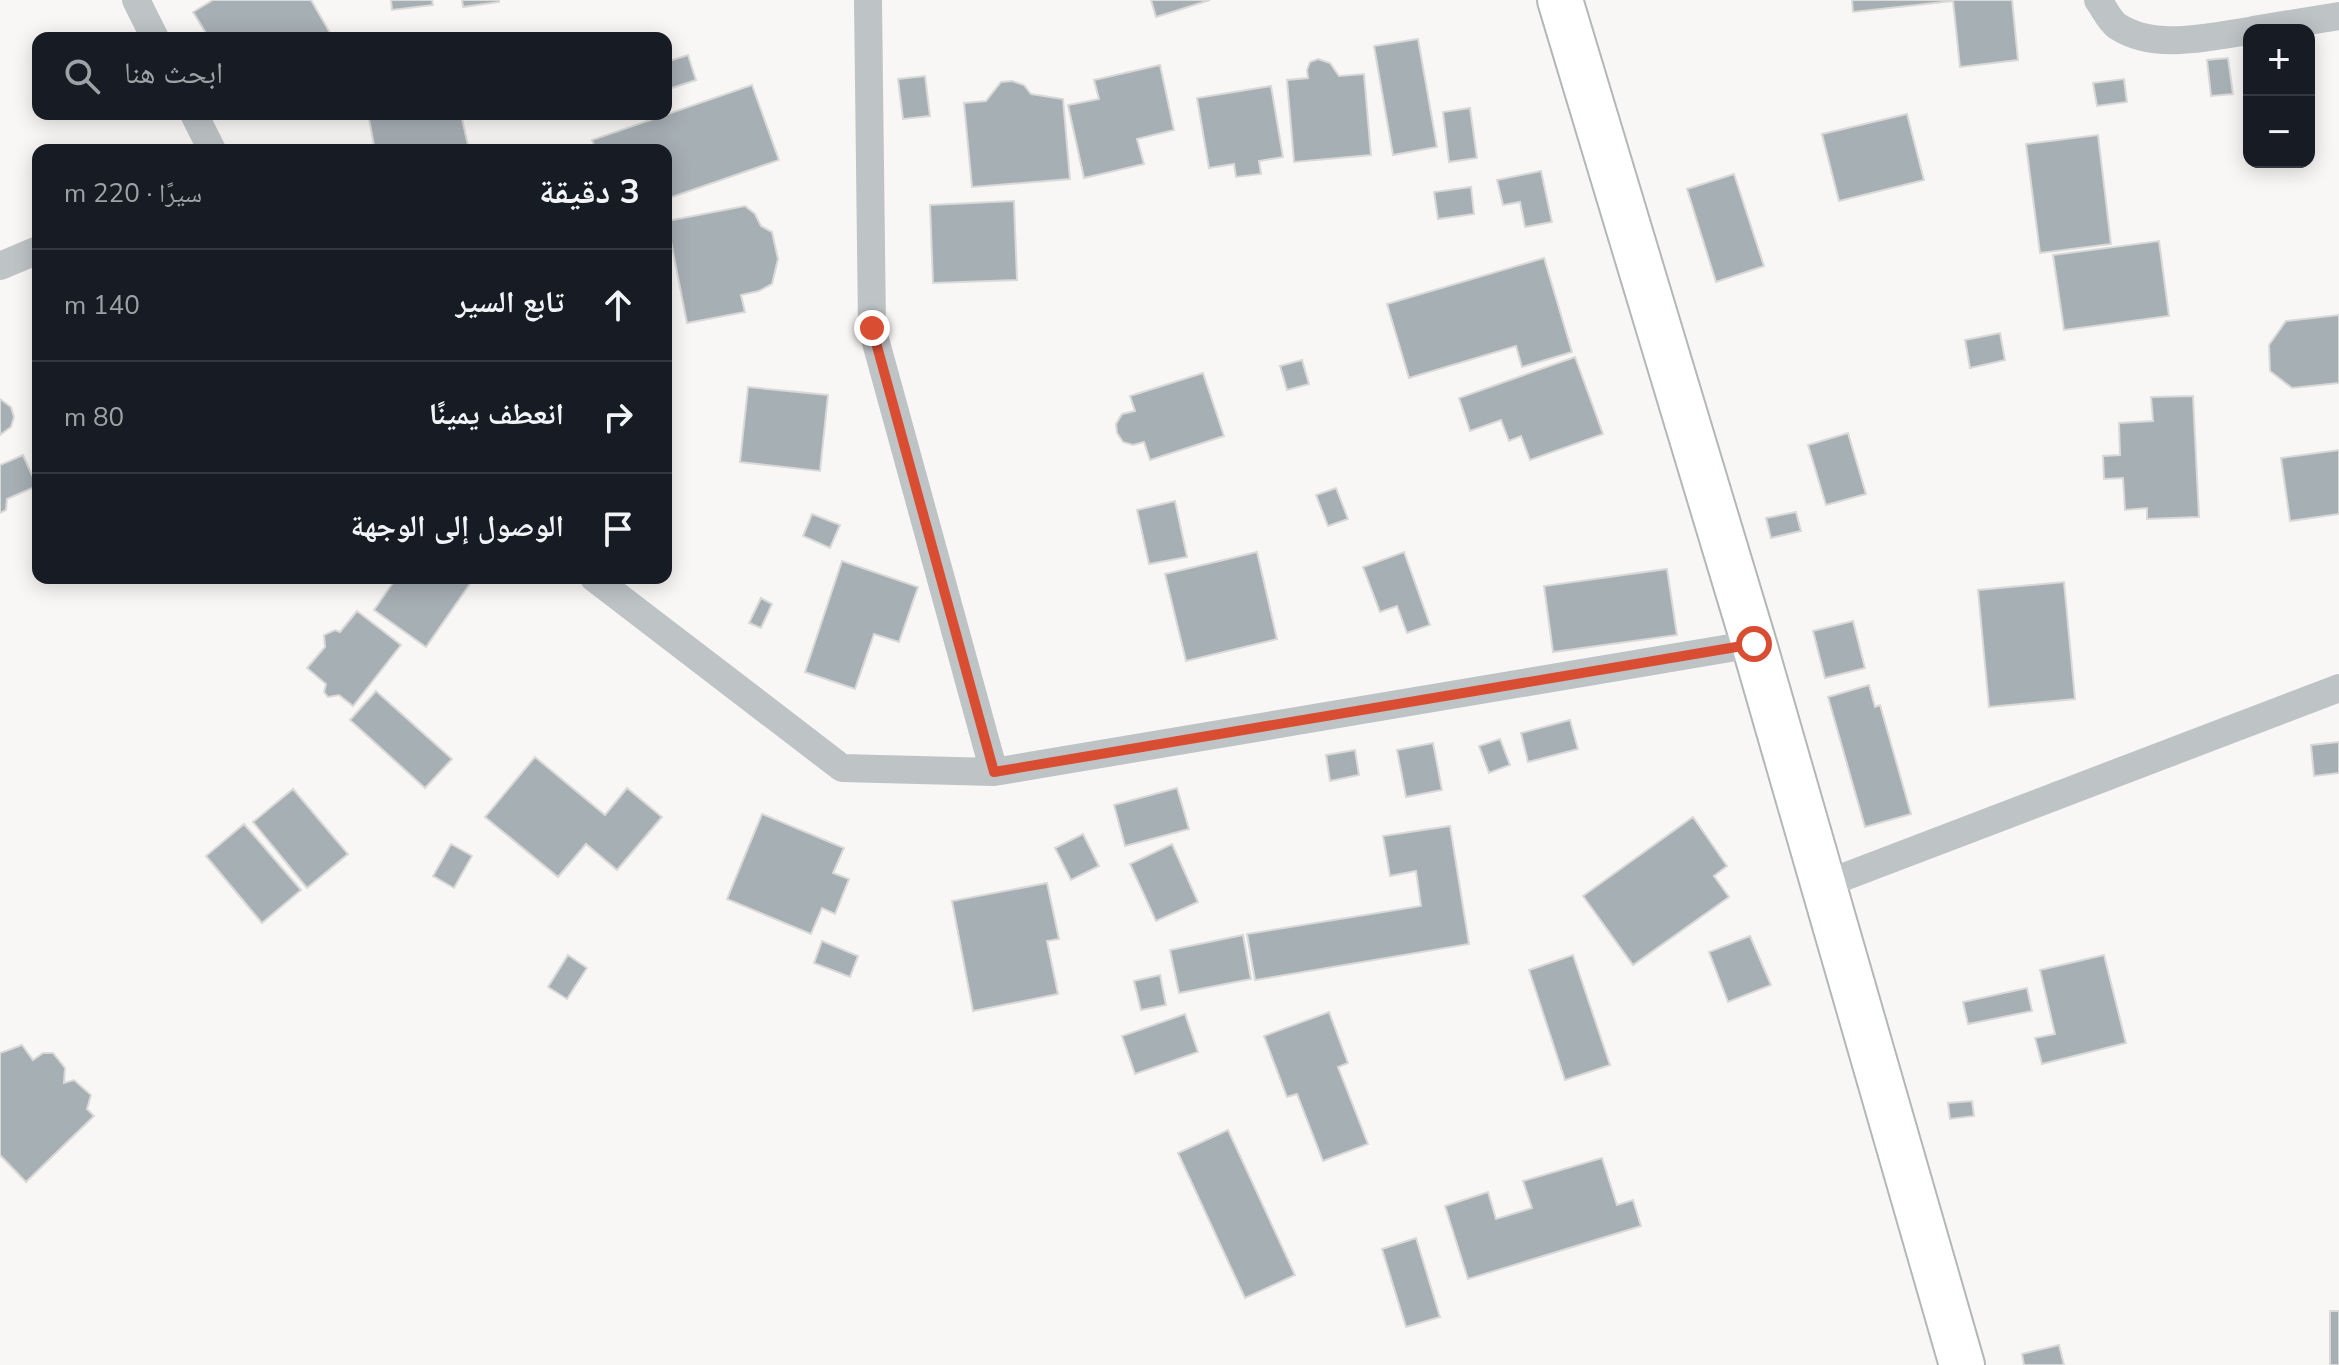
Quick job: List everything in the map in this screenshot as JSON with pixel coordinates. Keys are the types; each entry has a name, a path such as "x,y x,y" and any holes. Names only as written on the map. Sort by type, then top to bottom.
{"highway":[{"path":"1560,0 1754,644 1962,1365"}],"street":[{"path":"136,0 152,32"},
{"path":"868,0 872,328 994,772"},
{"path":"2098,0 2115,25 2146,40 2199,39 2243,31"},
{"path":"2289,24 2339,16"},
{"path":"197,120 209,144"},
{"path":"0,266 32,253"},
{"path":"602,584 842,768 994,772 1754,644"},
{"path":"1823,885 2339,688"}],"building":[{"path":"213,0 311,0 330,32 205,32 193,12"},
{"path":"391,0 432,0 433,5 392,10"},
{"path":"462,0 499,0 499,2 463,7"},
{"path":"1151,0 1210,0 1156,17"},
{"path":"1852,0 2012,0 2018,60 1960,67 1953,1 1853,12"},
{"path":"1418,39 1437,147 1393,155 1374,46"},
{"path":"688,55 696,80 672,88 672,60"},
{"path":"2228,58 2233,94 2211,96 2207,60"},
{"path":"1318,59 1330,63 1339,76 1364,74 1371,155 1294,162 1287,80 1308,78 1310,62"},
{"path":"1160,65 1174,130 1137,139 1144,164 1084,178 1068,105 1099,99 1094,80"},
{"path":"925,76 930,116 903,119 898,79"},
{"path":"2124,79 2127,102 2097,106 2093,83"},
{"path":"1012,81 1024,85 1031,94 1063,99 1070,179 972,187 964,103 986,101 1001,82"},
{"path":"752,85 779,160 672,197 672,144 594,144 592,140 650,120 672,120 672,112"},
{"path":"1271,86 1283,157 1259,161 1261,174 1236,177 1234,164 1209,168 1197,98"},
{"path":"1470,108 1477,158 1449,162 1443,112"},
{"path":"1907,114 1924,180 1839,201 1822,134"},
{"path":"369,120 462,120 468,144 374,144"},
{"path":"2098,135 2111,244 2040,253 2026,144"},
{"path":"1541,171 1552,222 1525,227 1520,202 1503,205 1497,180"},
{"path":"1734,174 1764,266 1716,282 1687,189"},
{"path":"1471,187 1474,214 1438,219 1434,192"},
{"path":"1014,201 1017,280 933,283 930,205"},
{"path":"745,206 755,214 761,226 772,232 778,259 772,284 741,295 745,312 687,323 672,246 672,220"},
{"path":"2159,241 2169,316 2064,330 2053,255"},
{"path":"1544,258 1572,352 1522,367 1516,346 1409,378 1387,304"},
{"path":"2339,315 2339,383 2292,388 2270,371 2269,345 2286,321"},
{"path":"2000,333 2005,360 1970,368 1965,340"},
{"path":"1575,357 1603,434 1530,460 1521,436 1509,441 1501,420 1470,431 1459,398"},
{"path":"1302,360 1309,384 1287,390 1280,366"},
{"path":"1203,373 1224,436 1150,460 1144,442 1133,445 1123,442 1116,424 1122,414 1135,411 1130,396"},
{"path":"748,387 828,395 820,471 740,462"},
{"path":"2193,396 2199,517 2147,519 2147,508 2125,510 2123,478 2104,479 2103,456 2120,455 2119,423 2153,421 2151,397"},
{"path":"0,399 11,407 14,417 11,427 0,435"},
{"path":"1848,433 1866,494 1826,505 1808,445"},
{"path":"2339,450 2339,514 2290,521 2281,458"},
{"path":"23,455 32,475 32,488 7,499 6,510 0,513 0,465"},
{"path":"1336,488 1348,519 1328,526 1316,495"},
{"path":"1175,501 1187,557 1149,564 1137,510"},
{"path":"1796,512 1801,531 1771,538 1766,518"},
{"path":"812,514 840,525 830,548 803,536"},
{"path":"1257,552 1277,639 1186,661 1165,574"},
{"path":"1404,552 1430,625 1407,633 1397,606 1380,612 1363,567"},
{"path":"842,561 918,587 899,642 874,634 855,689 805,672"},
{"path":"1667,569 1677,635 1553,652 1544,586"},
{"path":"2064,582 2075,699 1989,707 1978,590"},
{"path":"392,584 470,584 426,647 374,610"},
{"path":"761,598 772,604 761,628 749,623"},
{"path":"357,611 401,645 353,706 339,695 328,697 324,692 326,684 307,668 325,647 324,635 335,630 340,632"},
{"path":"1853,621 1865,668 1825,678 1813,631"},
{"path":"1869,685 1875,707 1880,705 1911,814 1865,827 1828,697"},
{"path":"376,691 452,759 425,788 350,720"},
{"path":"1570,720 1578,749 1528,762 1521,733"},
{"path":"1500,739 1510,765 1489,773 1479,746"},
{"path":"2339,742 2339,773 2314,776 2311,745"},
{"path":"1433,743 1442,790 1406,797 1397,750"},
{"path":"1355,750 1359,775 1330,781 1326,755"},
{"path":"535,757 605,815 627,788 662,817 617,870 586,844 558,877 485,817"},
{"path":"1177,788 1189,829 1125,846 1114,805"},
{"path":"293,789 348,854 307,888 253,822"},
{"path":"762,814 844,848 833,873 849,879 835,914 822,908 811,934 727,899"},
{"path":"1693,817 1727,866 1714,876 1729,897 1633,965 1583,896"},
{"path":"244,824 301,890 262,923 206,856"},
{"path":"1450,826 1469,944 1255,980 1247,934 1421,906 1416,871 1390,876 1383,836"},
{"path":"1083,834 1099,866 1071,880 1055,848"},
{"path":"451,844 472,856 454,888 433,876"},
{"path":"1172,844 1198,902 1156,921 1130,864"},
{"path":"1047,883 1059,939 1047,941 1058,994 973,1011 952,901"},
{"path":"1243,935 1251,979 1179,993 1170,950"},
{"path":"1750,936 1771,985 1728,1002 1709,952"},
{"path":"822,941 858,956 850,977 814,963"},
{"path":"568,955 587,968 567,999 548,987"},
{"path":"1573,955 1610,1065 1565,1080 1529,970"},
{"path":"2104,955 2126,1043 2042,1064 2035,1038 2055,1034 2040,970"},
{"path":"1160,975 1166,1005 1141,1010 1134,981"},
{"path":"2027,988 2032,1011 1968,1024 1963,1002"},
{"path":"1329,1012 1348,1063 1338,1067 1368,1144 1323,1161 1297,1094 1287,1097 1264,1036"},
{"path":"1185,1014 1198,1052 1135,1074 1122,1036"},
{"path":"22,1045 33,1060 43,1053 53,1053 65,1068 64,1083 74,1080 91,1095 87,1109 94,1116 26,1182 0,1155 0,1053"},
{"path":"1972,1101 1974,1116 1950,1119 1948,1103"},
{"path":"1228,1130 1295,1275 1245,1298 1178,1153"},
{"path":"1602,1158 1617,1205 1633,1200 1641,1226 1468,1279 1445,1206 1488,1192 1496,1219 1532,1208 1523,1181"},
{"path":"1416,1238 1440,1317 1406,1327 1382,1249"},
{"path":"2330,1311 2339,1311 2339,1365 2330,1365"},
{"path":"2059,1345 2064,1365 2024,1365 2022,1354"}],"route":[{"path":"872,328 994,772 1754,644"}]}
